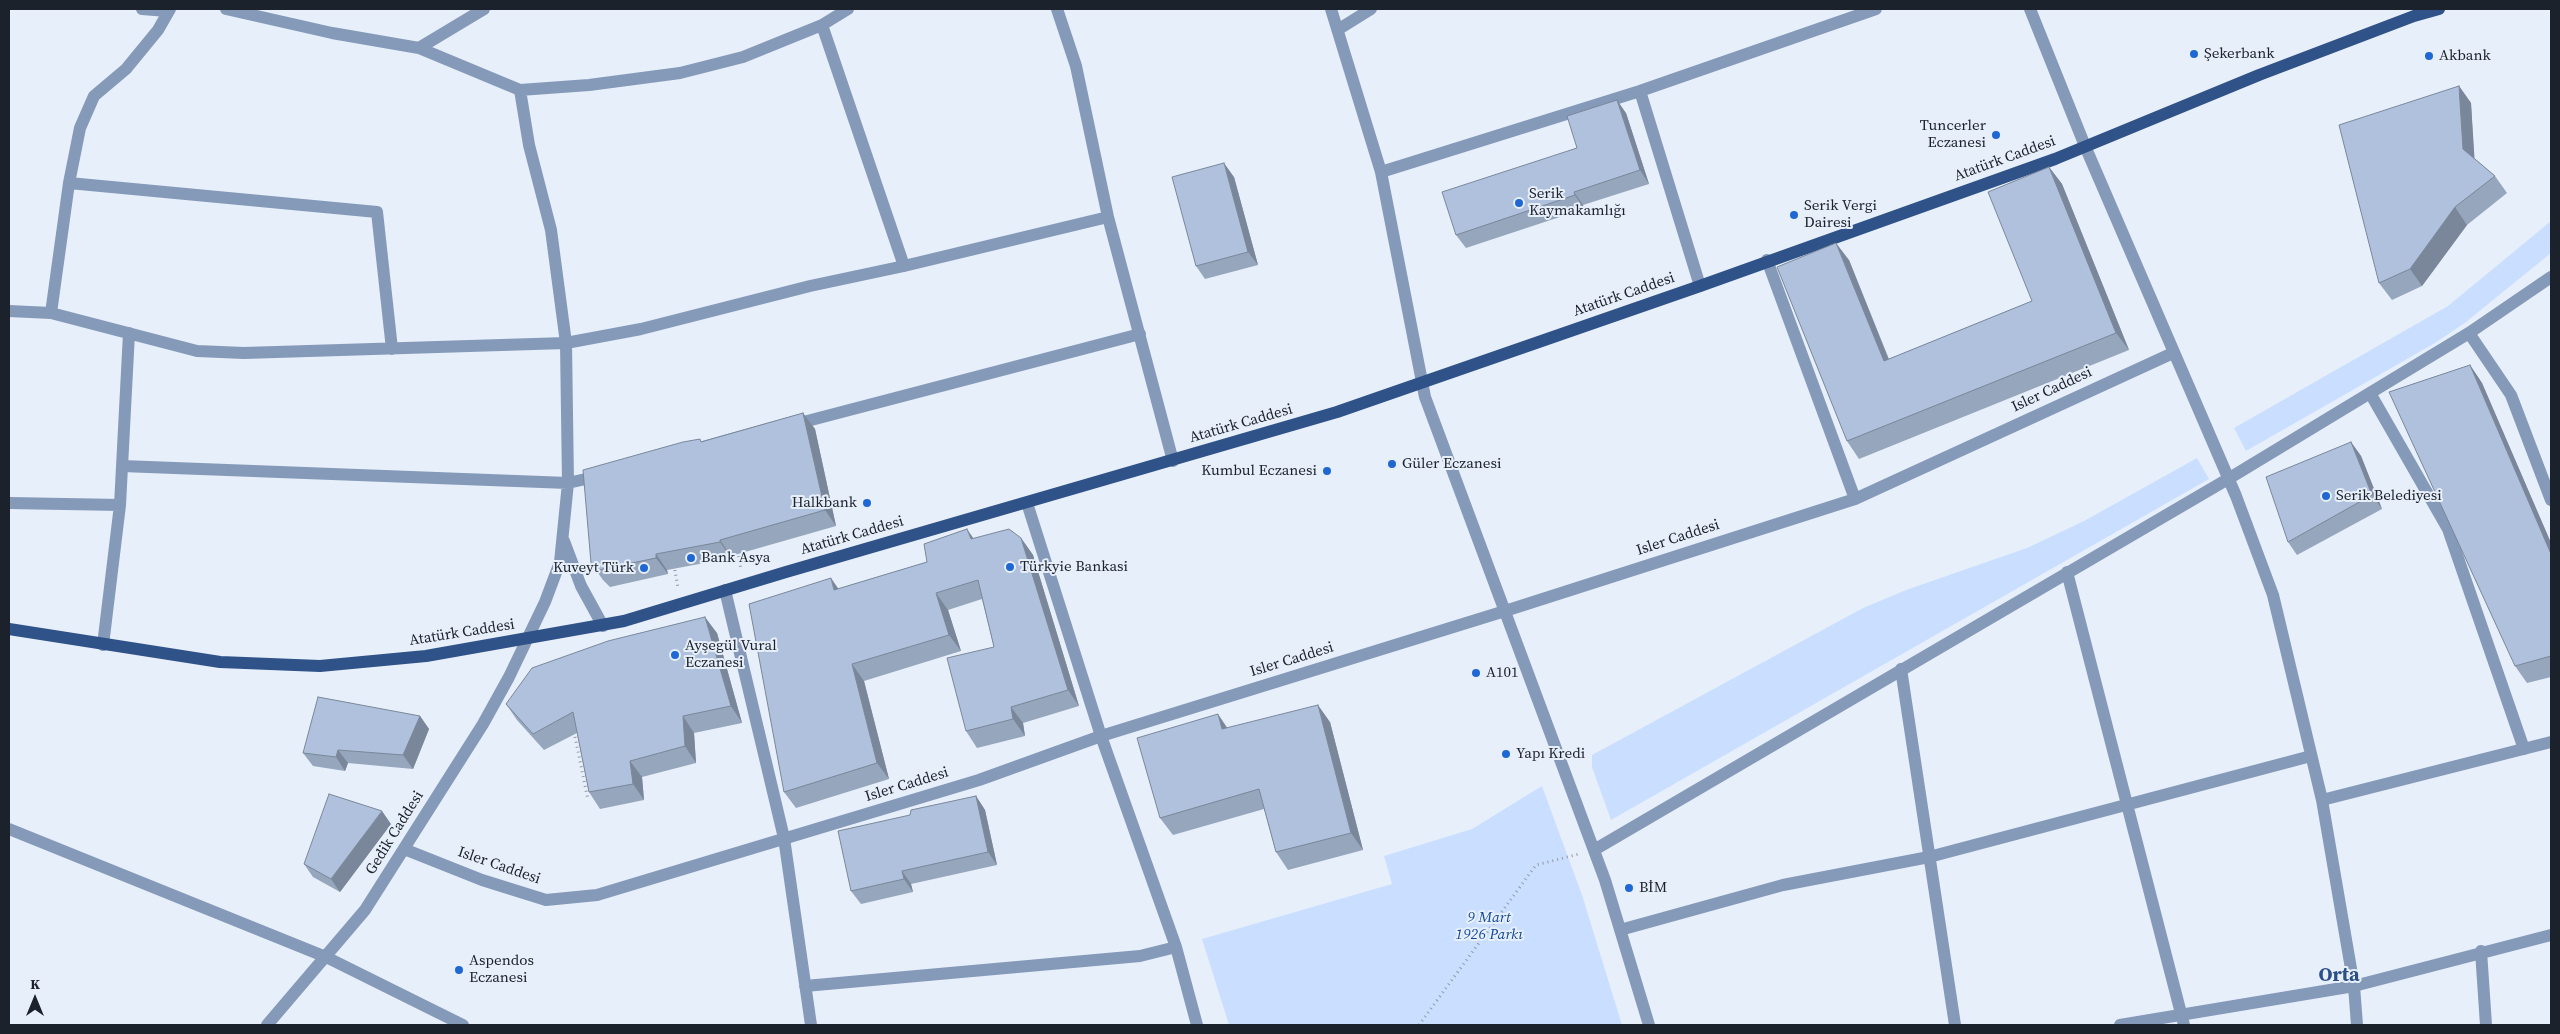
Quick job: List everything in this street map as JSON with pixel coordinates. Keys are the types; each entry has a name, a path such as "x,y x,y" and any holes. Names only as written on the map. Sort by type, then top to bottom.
{"main road":[{"name":"Atatürk Caddesi","path":"9,629 220,662 320,666 417,657 603,626 681,605 725,590 1320,418 1700,286 1767,260 2054,159 2259,75 2414,16 2439,9"}],"street":[{"path":"51,313 69,183 80,128 94,96 126,69 158,30 168,10 142,9"},
{"path":"226,9 332,33 418,48 520,90 589,85 680,73 743,57 822,25 848,9"},
{"path":"418,48 484,9"},
{"path":"1057,9 1076,66 1108,217 1173,461"},
{"path":"1331,9 1339,29 1382,172 1425,397 1594,850 1649,1025"},
{"path":"1339,29 1371,9"},
{"path":"1382,172 1640,91 1876,9"},
{"path":"2030,9 2085,146 2228,478 2273,595 2322,800 2354,986 2357,1025"},
{"path":"822,25 904,266"},
{"path":"520,90 529,145 551,230 566,344 568,483 564,541 581,586 603,626"},
{"path":"1640,91 1700,286"},
{"path":"69,183 377,212 392,348"},
{"path":"9,311 51,313 197,351 244,353 566,344 641,329 810,286 904,266 1108,217"},
{"path":"1767,260 1855,498"},
{"path":"1594,850 2370,393 2469,333 2551,276"},
{"path":"103,644 120,505 129,333"},
{"path":"2469,333 2511,395 2551,500"},
{"path":"775,430 1140,334"},
{"name":"Isler Caddesi","path":"404,849 482,880 546,900 597,895 979,780 1102,736 1505,611 1855,498 2173,352"},
{"path":"2370,393 2448,529 2524,749"},
{"path":"122,466 568,483 613,472"},
{"path":"9,502 120,505"},
{"path":"1027,502 1102,736 1176,947 1197,1025"},
{"name":"Gedik Caddesi","path":"267,1025 365,910 483,724 509,677 554,582 564,541"},
{"path":"2067,572 2126,806 2183,1020"},
{"path":"725,590 784,838 811,1025"},
{"path":"1900,669 1955,1025"},
{"path":"2322,800 2551,742"},
{"path":"1620,930 1783,885 1929,857 2311,756"},
{"path":"9,829 326,956 463,1025"},
{"path":"2120,1025 2183,1020 2354,986 2551,934"},
{"path":"806,986 1140,956 1176,947"},
{"path":"2481,951 2486,1025"}],"path":[{"path":"737,547 744,585"},
{"path":"673,556 681,605"},
{"path":"573,725 588,800"},
{"path":"1419,1025 1536,865 1594,850"}],"green space":[{"path":"2551,221 2551,253 2466,322 2435,343 2246,451 2234,428 2448,306"},
{"path":"2197,458 2209,479 1611,820 1592,767 1592,755 1863,608 1906,590 2027,548 2084,521"},
{"name":"9 Mart 1926 Parkı","path":"1542,786 1582,895 1622,1025 1229,1025 1202,939 1392,884 1384,856 1472,829"}],"building":[{"path":"2459,86 2463,149 2495,176 2455,207 2410,269 2379,283 2339,125"},
{"path":"1617,100 1640,170 1574,192 1575,195 1456,235 1442,192 1577,148 1567,116"},
{"path":"1224,163 1248,252 1196,266 1172,177"},
{"path":"2049,167 2116,333 1847,441 1777,267 1836,243 1884,361 2032,301 1988,192"},
{"path":"2470,365 2551,554 2551,656 2515,666 2389,392"},
{"path":"803,413 825,510 720,540 720,542 656,554 656,558 598,570 591,563 583,470 683,442 700,439 701,442"},
{"path":"2351,442 2372,495 2288,542 2266,477"},
{"path":"967,529 971,539 1009,529 1021,538 1068,690 1011,707 1013,719 966,731 947,658 994,647 978,580 936,593 949,635 852,664 877,763 784,792 749,604 831,578 834,590 927,562 924,544"},
{"path":"705,617 731,706 683,716 685,746 630,761 633,784 589,792 573,712 533,734 506,704 532,668 608,641"},
{"path":"318,697 420,716 403,755 338,750 336,757 303,753"},
{"path":"1318,705 1351,833 1276,852 1259,789 1160,818 1137,738 1218,714 1222,729"},
{"path":"329,794 382,811 331,879 304,864"},
{"path":"976,796 988,852 902,871 904,879 851,891 838,831 910,815 911,810"}],"place":[{"name":"Şekerbank","path":"2194,54"},
{"name":"Akbank","path":"2429,56"},
{"name":"Tuncerler Eczanesi","path":"1996,135"},
{"name":"Serik Kaymakamlığı","path":"1519,203"},
{"name":"Serik Vergi Dairesi","path":"1794,215"},
{"name":"Güler Eczanesi","path":"1392,464"},
{"name":"Kumbul Eczanesi","path":"1327,471"},
{"name":"Serik Belediyesi","path":"2326,496"},
{"name":"Halkbank","path":"867,503"},
{"name":"Bank Asya","path":"691,558"},
{"name":"Türkyie Bankasi","path":"1010,567"},
{"name":"Kuveyt Türk","path":"644,568"},
{"name":"Ayşegül Vural Eczanesi","path":"675,655"},
{"name":"A101","path":"1476,673"},
{"name":"Yapı Kredi","path":"1506,754"},
{"name":"BİM","path":"1629,888"},
{"name":"Aspendos Eczanesi","path":"459,970"}],"district":[{"name":"Orta","path":"2339,976"}]}
